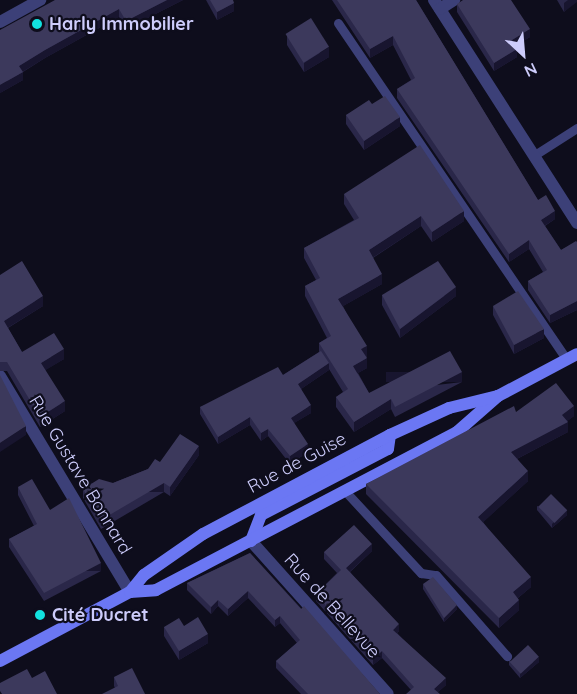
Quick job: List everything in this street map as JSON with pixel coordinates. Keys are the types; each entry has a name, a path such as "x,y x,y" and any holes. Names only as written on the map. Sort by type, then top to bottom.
{"main road":[{"name":"Rue de Guise","path":"130,592 156,590 457,432 498,396 572,357"},
{"name":"Rue de Guise","path":"0,661 130,592 144,575 202,534 390,435 449,408 498,396"},
{"path":"251,541 261,515 388,449 390,435"}],"street":[{"path":"0,22 40,0"},
{"path":"454,0 437,4 577,223"},
{"name":"Rue Gustave Bonnard","path":"0,376 130,592"},
{"name":"Rue de Bellevue","path":"251,541 388,694"}],"lane":[{"path":"338,23 572,357"},
{"path":"533,156 577,128"},
{"path":"345,491 421,573 436,575 507,656"}],"building":[{"path":"55,0 167,0 126,21 119,9 19,66 23,72 0,85 0,30"},
{"path":"210,0 233,0 234,3 217,12"},
{"path":"337,0 416,0 538,200 546,195 555,211 541,220 561,250 577,242 577,301 550,315 528,281 547,270 529,240 509,254 397,89 415,78 393,36 370,49"},
{"path":"463,0 511,0 530,29 512,40 517,49 494,63 457,4"},
{"path":"311,18 329,47 304,63 286,34"},
{"path":"385,96 400,117 364,141 346,115 369,100 372,104"},
{"path":"420,145 464,211 432,232 421,216 369,250 382,274 338,299 367,346 361,349 367,358 353,366 369,393 450,351 462,372 395,407 391,399 354,422 336,397 348,389 319,343 331,336 305,286 320,278 304,248 359,218 344,194"},
{"path":"22,261 43,296 4,321 22,352 54,333 64,349 41,363 65,401 40,417 7,362 0,362 0,275"},
{"path":"438,261 456,287 400,329 382,295"},
{"path":"518,291 544,329 514,345 493,306"},
{"path":"321,351 329,363 298,384 311,405 291,418 308,444 290,456 268,429 261,433 250,417 218,437 200,407 278,367 283,375"},
{"path":"0,375 26,426 0,443"},
{"path":"556,383 574,406 562,415 568,422 511,452 528,471 478,517 531,577 513,592 519,600 499,618 366,484 514,406 516,412"},
{"path":"180,434 199,446 170,487 164,483 101,520 83,489 99,479 113,483 148,469 155,459 160,462"},
{"path":"32,479 50,510 69,498 101,563 44,593 9,539 37,524 18,487"},
{"path":"551,494 567,510 555,523 538,507"},
{"path":"354,525 372,544 346,568 399,624 393,630 446,678 434,689 440,694 406,694 414,687 382,651 373,659 316,594 341,570 324,552"},
{"path":"250,553 301,609 304,606 380,694 308,694 276,661 300,640 280,616 275,620 248,591 228,609 218,600 211,607 187,583"},
{"path":"433,577 457,605 444,618 423,584"},
{"path":"198,617 208,634 179,651 164,627 179,618 184,626"},
{"path":"528,645 539,657 521,674 510,662"},
{"path":"132,668 145,694 102,694 118,686 114,677"},
{"path":"27,669 32,678 45,671 57,694 2,694 0,683"}],"place":[{"name":"Harly Immobilier","path":"37,24"},
{"name":"Cité Ducret","path":"40,615"}]}
